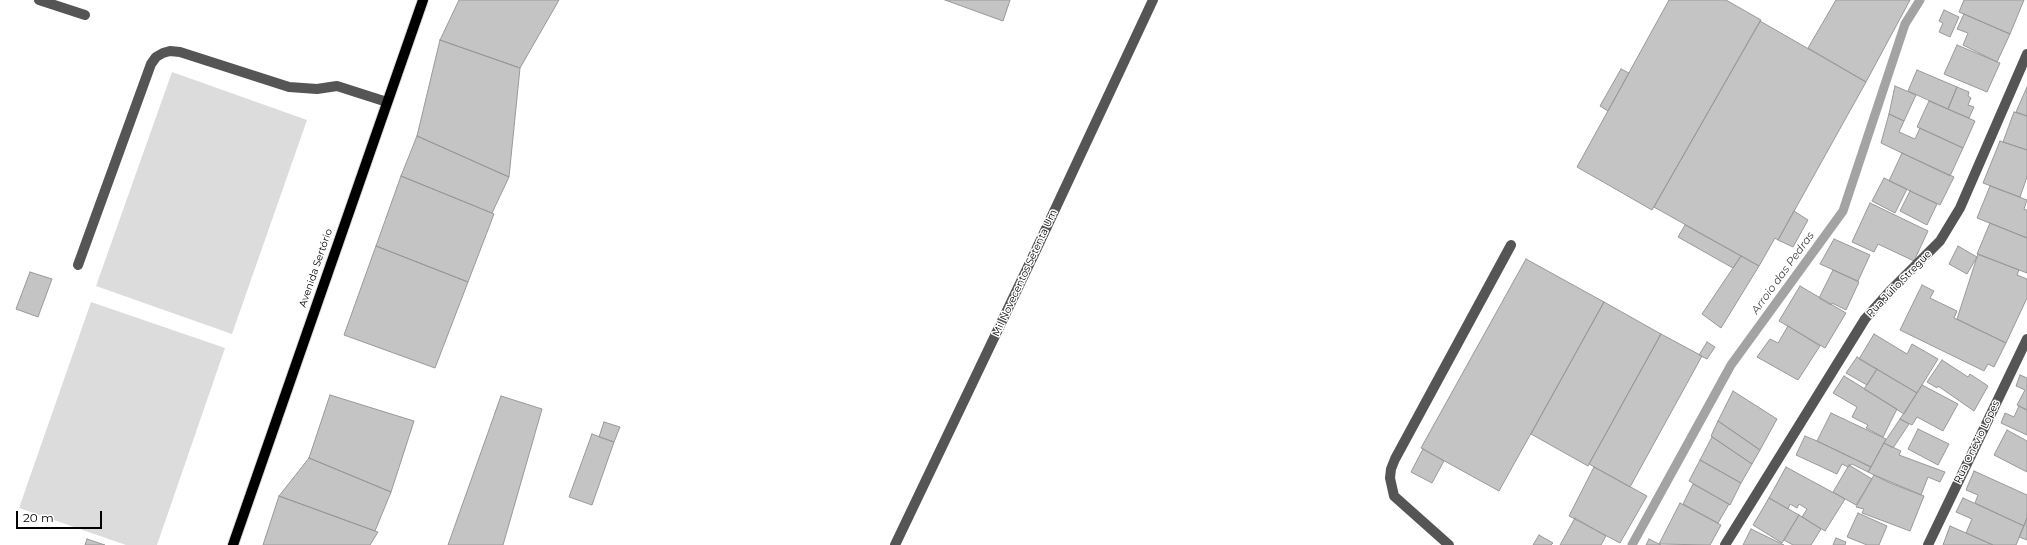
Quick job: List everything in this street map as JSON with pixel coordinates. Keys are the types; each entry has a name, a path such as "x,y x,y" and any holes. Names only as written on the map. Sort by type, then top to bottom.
{"main road":[{"name":"Avenida Sertório","path":"233,545 423,0"}],"street":[{"path":"39,0 85,15"},
{"name":"Mil Novecentos Setenta Um","path":"895,545 1033,258 1153,0"},
{"path":"78,265 151,64 156,57 163,53 170,51 180,52 289,87 316,89 337,86 387,102"},
{"name":"Rua Júlio Stregue","path":"1725,545 1865,319 1889,292 1940,241 1960,208 2027,54"},
{"path":"1449,545 1394,496 1390,478 1391,469 1511,245"},
{"name":"Rua Onévio Lopes","path":"1928,545 2027,339"}],"shaded area":[{"path":"172,72 307,120 232,334 96,286"},
{"path":"91,302 225,348 157,545 126,545 19,508"}],"building":[{"path":"459,0 559,0 520,68 440,40"},
{"path":"945,0 1010,0 1003,21"},
{"path":"1669,0 1726,0 1761,20 1652,210 1577,167"},
{"path":"1836,0 1910,0 1866,82 1808,48"},
{"path":"1964,0 2024,0 2010,34 1959,12"},
{"path":"1944,10 1959,17 1950,37 1939,32 1943,23 1939,21"},
{"path":"1964,14 2010,34 1997,62 1963,45 1968,33 1957,29"},
{"path":"1760,21 1866,82 1778,240 1775,238 1759,266 1654,207"},
{"path":"440,40 520,68 509,177 417,136"},
{"path":"1957,45 2000,63 1987,92 1944,74"},
{"path":"1621,69 1629,73 1608,111 1600,106"},
{"path":"1917,70 1957,87 1948,109 1908,91"},
{"path":"1895,86 1916,95 1904,121 1889,114"},
{"path":"1957,87 1969,92 1968,96 1971,98 1968,105 1974,107 1969,118 1948,109"},
{"path":"2027,87 2027,116 2016,112"},
{"path":"1929,101 1975,121 1963,148 1917,127"},
{"path":"2014,112 2027,116 2027,150 2003,142"},
{"path":"1889,114 1904,121 1899,132 1915,139 1920,128 1963,148 1950,176 1881,143"},
{"path":"417,136 509,177 492,213 401,176"},
{"path":"2000,141 2027,150 2027,177 2020,197 1983,183"},
{"path":"1902,153 1954,177 1940,205 1889,181"},
{"path":"401,176 494,214 468,282 376,246"},
{"path":"1884,178 1907,189 1895,213 1872,201"},
{"path":"1990,186 2027,200 2024,209 2027,210 2027,238 1977,218"},
{"path":"1910,191 1937,204 1927,225 1900,211"},
{"path":"1870,203 1928,231 1914,261 1878,244 1874,252 1852,242"},
{"path":"1794,211 1808,220 1793,247 1778,240"},
{"path":"1990,223 2027,238 2027,273 1977,254"},
{"path":"1685,225 1741,256 1733,268 1678,237"},
{"path":"1834,239 1870,255 1858,281 1820,264"},
{"path":"376,246 468,282 435,368 344,335"},
{"path":"1958,246 1977,257 1967,274 1949,264"},
{"path":"1978,254 2019,270 2017,275 2027,279 2027,298 2006,343 1957,319"},
{"path":"1741,256 1759,266 1721,328 1702,314"},
{"path":"1526,259 1604,302 1499,491 1421,448"},
{"path":"1833,270 1859,282 1846,310 1832,303 1831,305 1819,298"},
{"path":"30,272 52,279 38,317 16,309"},
{"path":"1922,285 1934,291 1930,298 1957,311 1954,318 2006,343 1994,367 1988,364 1984,371 1900,330"},
{"path":"1800,286 1846,313 1825,348 1779,321"},
{"path":"1604,302 1661,334 1588,466 1531,434"},
{"path":"1788,326 1820,346 1798,380 1757,357 1770,339 1778,343"},
{"path":"1661,334 1702,356 1630,487 1589,464"},
{"path":"1874,334 1907,354 1912,344 1938,359 1917,393 1859,359"},
{"path":"1707,342 1715,347 1707,359 1699,355"},
{"path":"1857,357 1877,369 1867,385 1846,373"},
{"path":"1942,360 1968,377 1970,374 1988,386 1974,411 1938,386 1937,388 1927,382"},
{"path":"1877,369 1917,393 1904,414 1864,389"},
{"path":"2020,375 2027,378 2027,410 2017,405 2025,390 2016,386"},
{"path":"1844,376 1897,409 1883,437 1866,428 1868,425 1852,417 1857,407 1833,393"},
{"path":"1922,385 1958,404 1943,431 1917,417 1912,425 1900,419"},
{"path":"1733,391 1777,419 1760,450 1718,421"},
{"path":"330,395 414,421 391,492 309,458"},
{"path":"501,396 542,409 503,545 448,545"},
{"path":"2019,406 2027,410 2027,435 2001,423 2005,413 2014,417"},
{"path":"1831,413 1886,439 1871,467 1817,441"},
{"path":"1900,419 1909,424 1893,448 1884,443"},
{"path":"1718,421 1760,450 1752,464 1711,436"},
{"path":"604,422 620,427 614,442 599,437"},
{"path":"1918,429 1949,444 1938,465 1908,449"},
{"path":"2007,430 2027,441 2027,472 1994,455"},
{"path":"592,434 614,442 592,505 569,497"},
{"path":"1805,436 1871,467 1868,472 1852,464 1848,467 1842,464 1837,474 1796,455"},
{"path":"1712,437 1752,464 1741,483 1700,460"},
{"path":"1884,443 1901,451 1899,455 1945,472 1940,482 1928,477 1921,495 1890,483 1868,472"},
{"path":"1423,449 1444,461 1432,483 1411,472"},
{"path":"309,458 391,492 375,531 279,496"},
{"path":"1700,460 1741,483 1730,505 1689,481"},
{"path":"1849,465 1872,479 1856,505 1833,492"},
{"path":"1594,467 1647,496 1620,543 1569,516"},
{"path":"1786,467 1845,499 1825,531 1802,517 1807,509 1799,504 1797,508 1790,504 1788,509 1769,498"},
{"path":"1974,471 2027,495 2027,518 2024,526 1975,503 1978,495 1966,490"},
{"path":"1874,475 1924,496 1910,531 1862,513 1864,509 1856,507"},
{"path":"1693,484 1729,504 1718,523 1683,504"},
{"path":"279,496 378,532 370,545 263,545"},
{"path":"1769,498 1799,515 1782,543 1753,525"},
{"path":"1963,498 2024,526 2016,545 1993,545 1966,533 1972,519 1956,512"},
{"path":"1680,503 1721,525 1710,545 1659,544"},
{"path":"1858,513 1887,526 1879,545 1867,545 1847,537"},
{"path":"1799,515 1821,529 1811,545 1793,545 1784,540"},
{"path":"1575,518 1606,536 1601,545 1560,545"},
{"path":"2027,518 2027,540 2019,537"},
{"path":"1950,526 1966,533 1993,545 1943,545"},
{"path":"1751,529 1784,545 1743,545"},
{"path":"1539,535 1553,543 1551,545 1533,545"},
{"path":"1836,538 1846,542 1845,545 1833,545"},
{"path":"87,539 105,545 85,545"},
{"path":"1649,539 1661,545 1646,545"}],"waterway":[{"name":"Arroio das Pedras","path":"1632,545 1731,365 1843,211 1905,24 1920,0"}]}
